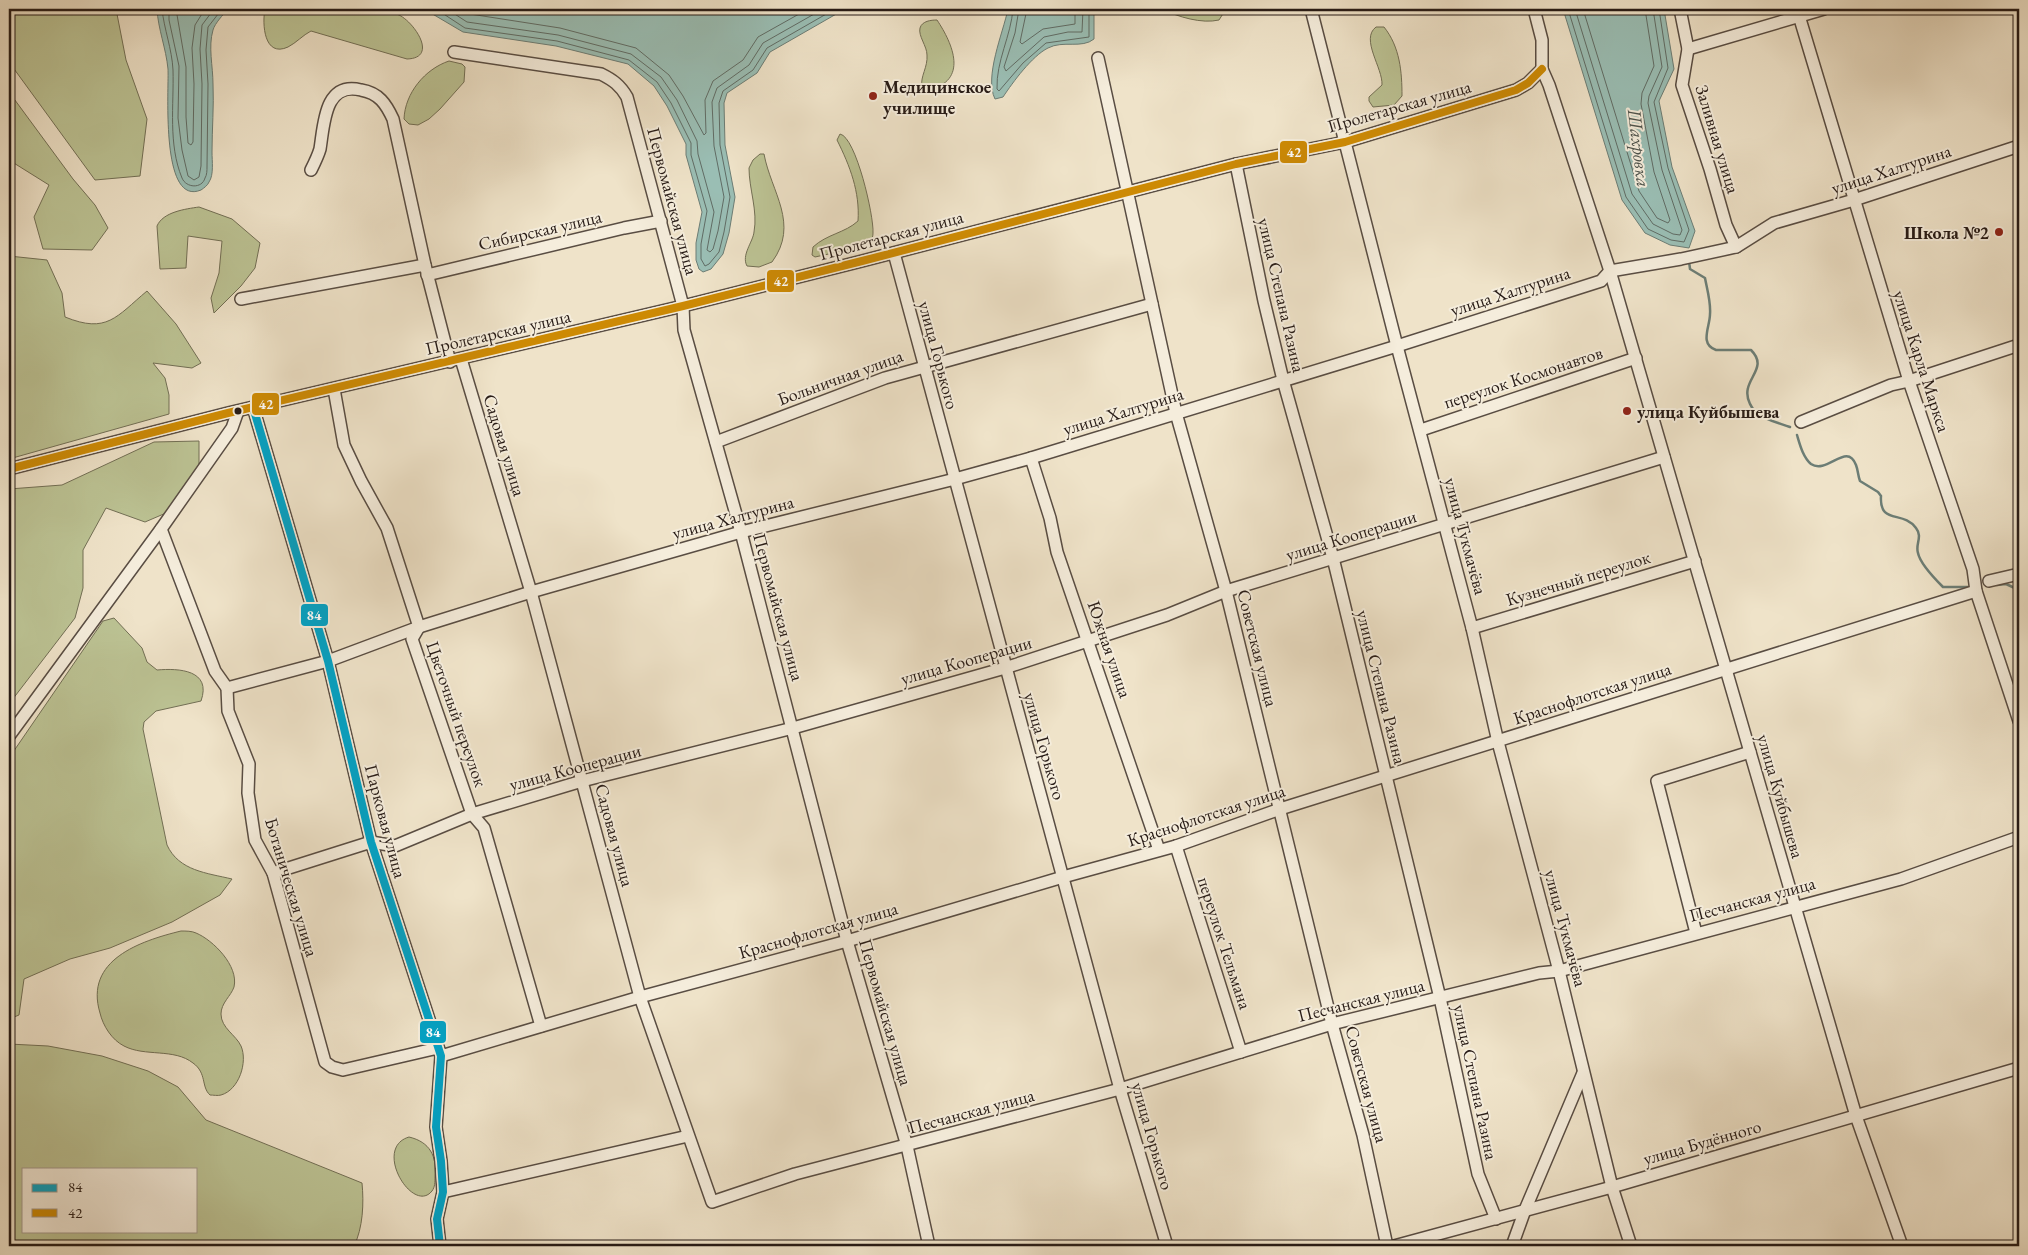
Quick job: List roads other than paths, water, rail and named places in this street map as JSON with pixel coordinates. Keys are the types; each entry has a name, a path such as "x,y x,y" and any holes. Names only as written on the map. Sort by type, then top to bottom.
{"street":[{"name":"улица Тукмачёва","path":"1311,9 1397,346 1446,525 1498,742 1560,971 1583,1073 1612,1187 1631,1246"},
{"name":"улица Куйбышева","path":"1534,9 1542,40 1542,69 1549,85 1610,271 1856,1116 1902,1246"},
{"name":"Заливная улица","path":"1680,9 1688,49 1682,85 1710,169 1726,225 1736,247"},
{"path":"1688,49 1798,12 1824,9"},
{"name":"улица Карла Маркса","path":"1798,12 1909,382 1973,569 1976,591 2019,721"},
{"name":"Первомайская улица","path":"454,52 601,74 614,80 627,97 683,306 684,330 741,532 847,941 906,1146 929,1246"},
{"name":"Советская улица","path":"1098,58 1176,413 1226,591 1332,1024 1364,1135 1387,1246"},
{"name":"Пролетарская улица","path":"9,469 252,407 683,306 1236,164 1345,142 1516,90 1528,83 1542,69"},
{"name":"Садовая улица","path":"311,170 319,152 324,116 331,100 341,91 359,89 376,94 386,104 394,119 426,270 531,592 640,997 712,1202"},
{"name":"улица Халтурина","path":"227,688 328,661 419,627 531,592 741,532 955,479 1031,458 1397,346 1601,281 1610,271 1681,260 1736,247 1774,223 1854,200 2019,146"},
{"name":"улица Степана Разина","path":"1236,164 1264,301 1333,558 1440,998 1478,1174 1496,1218"},
{"name":"Сибирская улица","path":"241,299 426,270 661,221"},
{"name":"улица Горького","path":"894,253 1120,1089 1167,1246"},
{"name":"Больничная улица","path":"716,442 885,378 1152,304"},
{"path":"1802,422 1891,385 1909,382 2019,345"},
{"name":"переулок Космонавтов","path":"1420,430 1636,358"},
{"name":"Цветочный переулок","path":"334,389 344,445 361,482 387,528 419,627 412,639 472,814 484,828 541,1026"},
{"name":"Парковая улица","path":"252,407 328,661 371,842 440,1052 436,1126 443,1192 437,1219 440,1246"},
{"path":"9,736 161,529 232,428 238,411"},
{"name":"улица Кооперации","path":"273,873 371,842 395,846 472,814 582,781 793,728 1005,668 1167,615 1226,591 1664,457"},
{"name":"Южная улица","path":"1031,458 1050,518 1057,552 1159,850"},
{"name":"Ботаническая улица","path":"161,529 216,671 227,688 228,711 249,764 248,794 255,840 273,873 325,1062 332,1067 343,1070 440,1052"},
{"name":"Кузнечный переулок","path":"1472,628 1695,561"},
{"path":"1989,581 2019,574"},
{"name":"Краснофлотская улица","path":"440,1052 847,941 1063,877 1176,846 1280,809 1976,591"},
{"path":"1696,933 1656,781 1750,752"},
{"name":"Песчанская улица","path":"712,1202 795,1174 1120,1089 1332,1024 1539,973 1560,971 1795,906 1901,879 2019,837"},
{"name":"переулок Тельмана","path":"1176,846 1240,1052"},
{"name":"улица Будённого","path":"1394,1246 1612,1187 2019,1068"},
{"path":"1512,1246 1525,1210 1583,1073"},
{"path":"443,1192 688,1136"}],"water":[{"path":"157,9 228,9 215,25 212,36 212,172 211,179 201,190 188,191 179,181 173,164 168,121 168,69"},
{"path":"424,9 845,9 770,52 757,73 727,93 724,103 725,145 735,197 729,233 723,254 711,269 703,272 699,269 696,260 696,243 702,212 686,155 686,144 667,106 654,86 628,64 556,46 463,32"},
{"path":"1008,9 1094,9 1094,39 1084,44 1060,45 1048,48 1029,63 1003,97 995,99 992,90 993,67"},
{"path":"1563,9 1664,9 1674,69 1659,101 1672,167 1695,231 1689,248 1670,245 1645,233 1622,200"}],"waterway":[{"name":"Шахровка","path":"1689,261 1690,269 1705,278 1710,309 1707,335 1708,344 1716,350 1751,350 1758,364 1748,388 1747,396 1750,404 1754,411 1760,415 1790,427"},
{"name":"Шахровка","path":"1797,435 1804,454 1811,464 1817,466 1824,465 1847,456 1852,459 1856,465 1860,481 1878,492 1881,496 1881,505 1884,511 1905,519 1916,528 1919,534 1917,550 1919,557 1936,580 1943,587 1968,587"},
{"name":"Шахровка","path":"1997,585 2006,584 2019,590"}],"place":[{"name":"Медицинское училище","path":"873,96"},
{"name":"Школа №2","path":"1999,232"},
{"name":"улица Куйбышева","path":"1627,411"}]}
